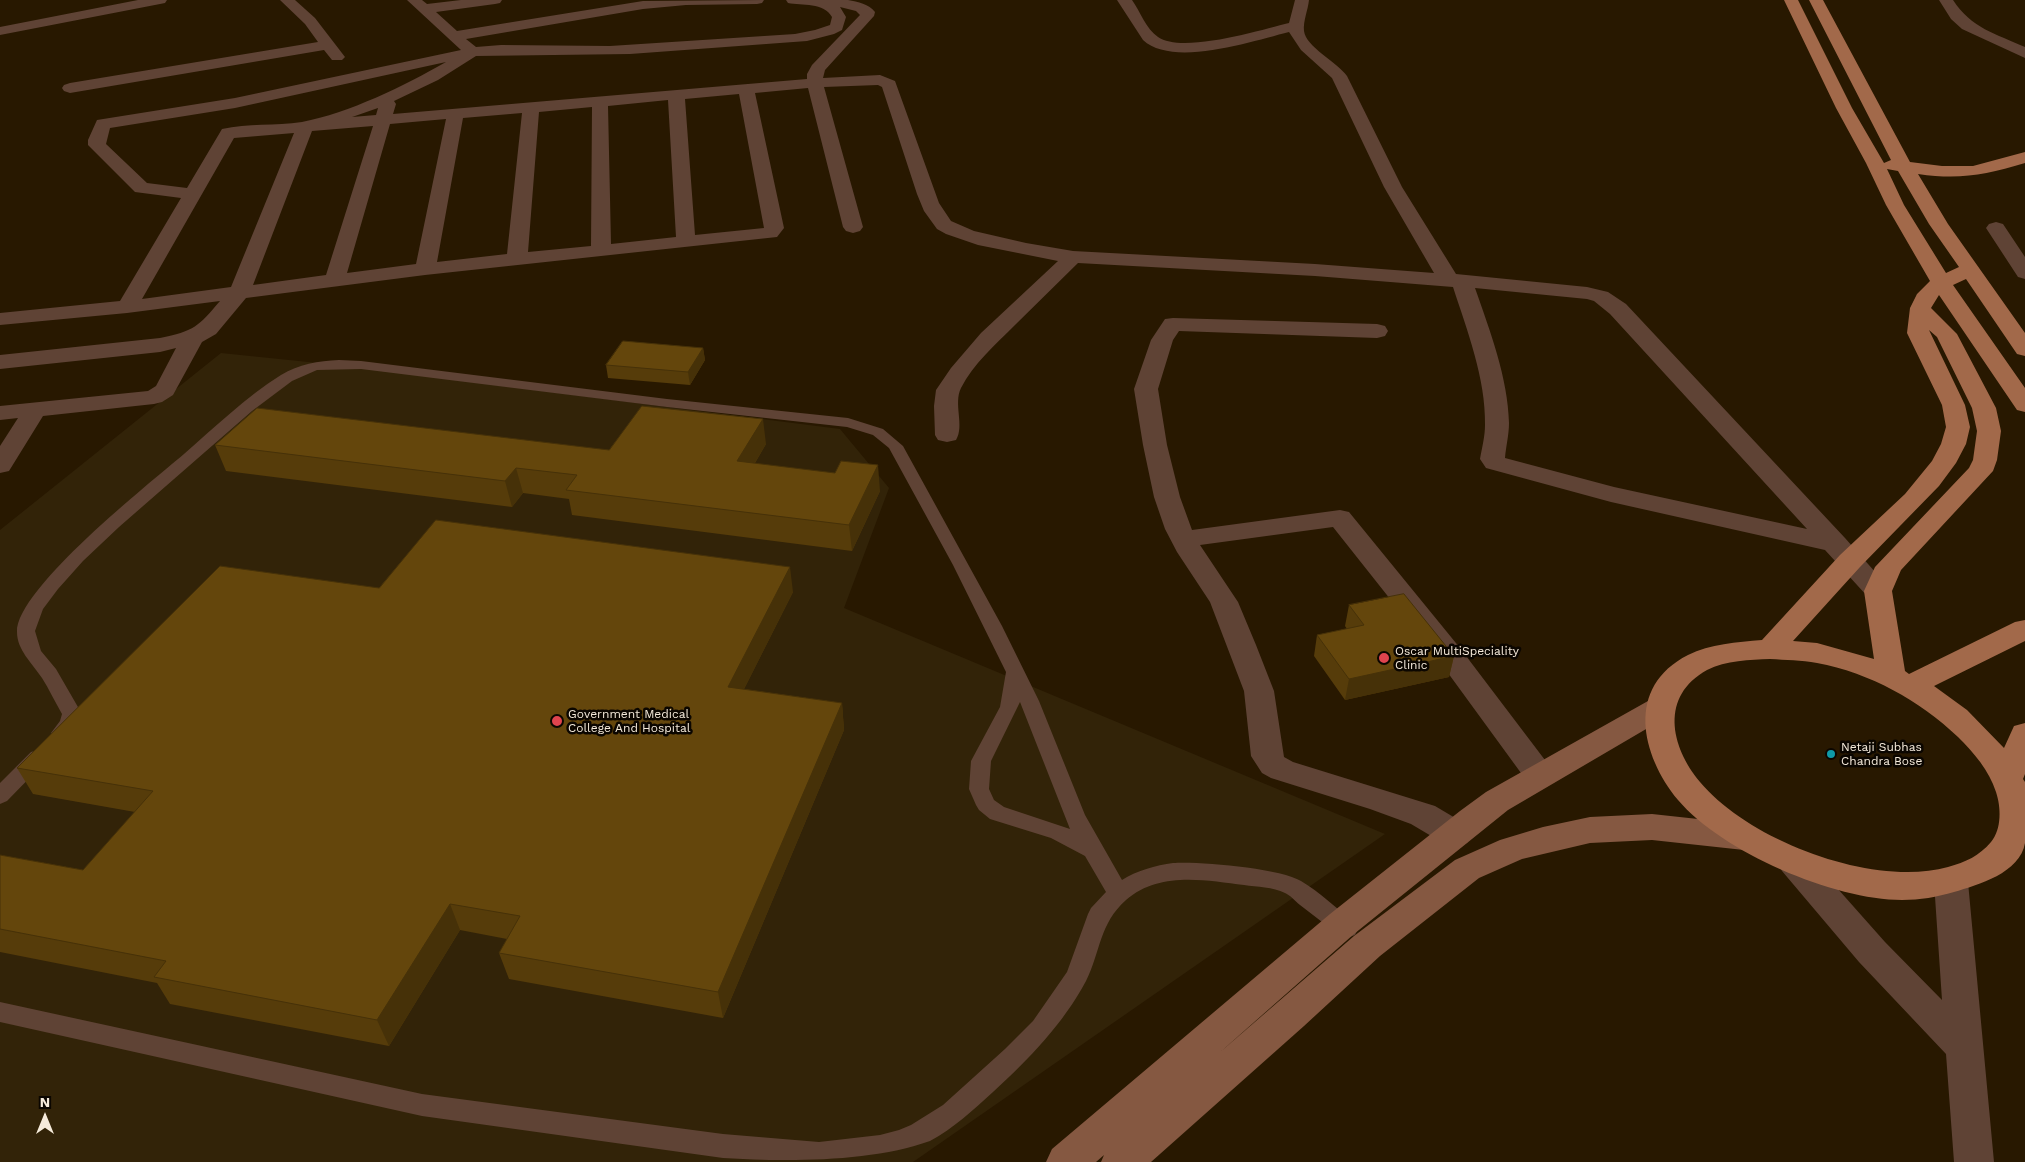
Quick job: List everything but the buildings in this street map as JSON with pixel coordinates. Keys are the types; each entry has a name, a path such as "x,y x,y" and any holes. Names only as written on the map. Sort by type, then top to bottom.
{"main road":[{"path":"1791,0 1844,108 1875,163 1895,205 1941,282 2025,405"},
{"path":"1816,0 1871,107 1917,187 1970,270 2025,349"},
{"path":"1875,163 1932,170 1971,171 2025,157"},
{"path":"1884,183 1917,187 1970,188 2025,173"},
{"path":"1770,648 1844,552 1920,493 1944,462 1952,447 1958,426 1953,402 1918,333 1917,321 1926,295 1941,282 1970,270"},
{"path":"1900,682 1878,591 1889,568 1981,471 1985,460 1989,431 1984,408 1946,334 1920,310"},
{"path":"1900,682 2025,629"},
{"path":"1770,648 1816,653 1863,666 1900,682 1951,712 1985,744 2008,777 2021,810 2011,842 1988,866 1951,882 1903,886 1849,880 1794,862 1744,837 1703,806 1674,772 1660,738 1659,708 1671,682 1695,663 1729,652 1770,648"},
{"path":"1121,1162 1292,1015 1354,936 1455,834 1498,801 1659,708"},
{"path":"2008,777 2025,734"},
{"path":"1066,1162 1354,936 1467,869 1512,849 1590,830 1652,827 1744,837"}],"street":[{"path":"0,31 160,0"},
{"path":"289,0 310,21 353,78"},
{"path":"419,5 495,0"},
{"path":"454,36 650,4 757,0"},
{"path":"793,0 855,4 868,12 867,16 818,68 814,83 852,227"},
{"path":"1124,0 1153,42 1169,48 1199,46 1296,26"},
{"path":"1302,0 1296,26 1304,46 1330,66 1339,76 1393,187 1455,280 1484,348 1497,421 1492,459 1495,463 1844,552"},
{"path":"1946,0 1956,16 1967,26 2025,54"},
{"path":"191,194 142,188 136,184 97,145 97,140 104,124 234,103 472,52 512,49 571,51 644,48 790,38 818,34 837,27 838,17 836,10 814,1"},
{"path":"419,5 472,52"},
{"path":"70,88 328,45"},
{"path":"305,126 389,99 444,70 472,52"},
{"path":"127,307 226,134 232,132 814,83 871,80 889,84 931,203 938,217 946,227 982,239 1027,249 1073,256 1455,280 1601,296 1612,303 1878,591"},
{"path":"0,319 239,294 425,269 770,233 774,228 746,89"},
{"path":"676,95 686,242"},
{"path":"335,280 389,99"},
{"path":"600,101 601,250"},
{"path":"517,259 531,107"},
{"path":"425,269 456,113"},
{"path":"0,362 160,345 193,338 208,329 239,294 305,126"},
{"path":"1996,228 2025,273"},
{"path":"947,435 946,406 948,390 962,368 1073,256"},
{"path":"1377,331 1173,324 1162,340 1146,389 1155,445 1167,497 1183,539 1224,602 1252,669 1259,691 1267,756 1273,765 1282,770 1381,800 1422,815 1455,834"},
{"path":"0,413 154,397 165,390 193,338"},
{"path":"0,466 35,410"},
{"path":"1183,539 1340,518 1450,655 1540,776"},
{"path":"1794,862 1872,952 1964,1047"},
{"path":"1951,882 1974,1162"}],"lane":[{"path":"0,796 69,724 72,714 50,674 32,652 26,630 34,608 77,557 163,479 247,408 287,378 314,366 361,364 667,403 848,423 878,432 888,439 899,454 955,552 1044,734 1070,804 1092,850 1119,893"},
{"path":"1015,673 1010,707 981,761 979,789 986,805 997,813 1058,832 1092,850"},
{"path":"0,1012 422,1105 732,1147 819,1154 880,1147 938,1124 1014,1057 1042,1028 1067,992 1076,975 1099,914 1119,893 1138,881 1171,872 1197,871 1270,880 1292,886 1354,936"}],"shaded area":[{"name":"Government Medical College And Hospital","path":"221,353 347,366 840,429 889,488 844,608 1385,834 913,1162 0,1162 0,530"}],"place":[{"name":"Oscar MultiSpeciality Clinic","path":"1384,658"},
{"name":"Government Medical College And Hospital","path":"557,721"},
{"name":"Netaji Subhas Chandra Bose","path":"1831,754"}]}
